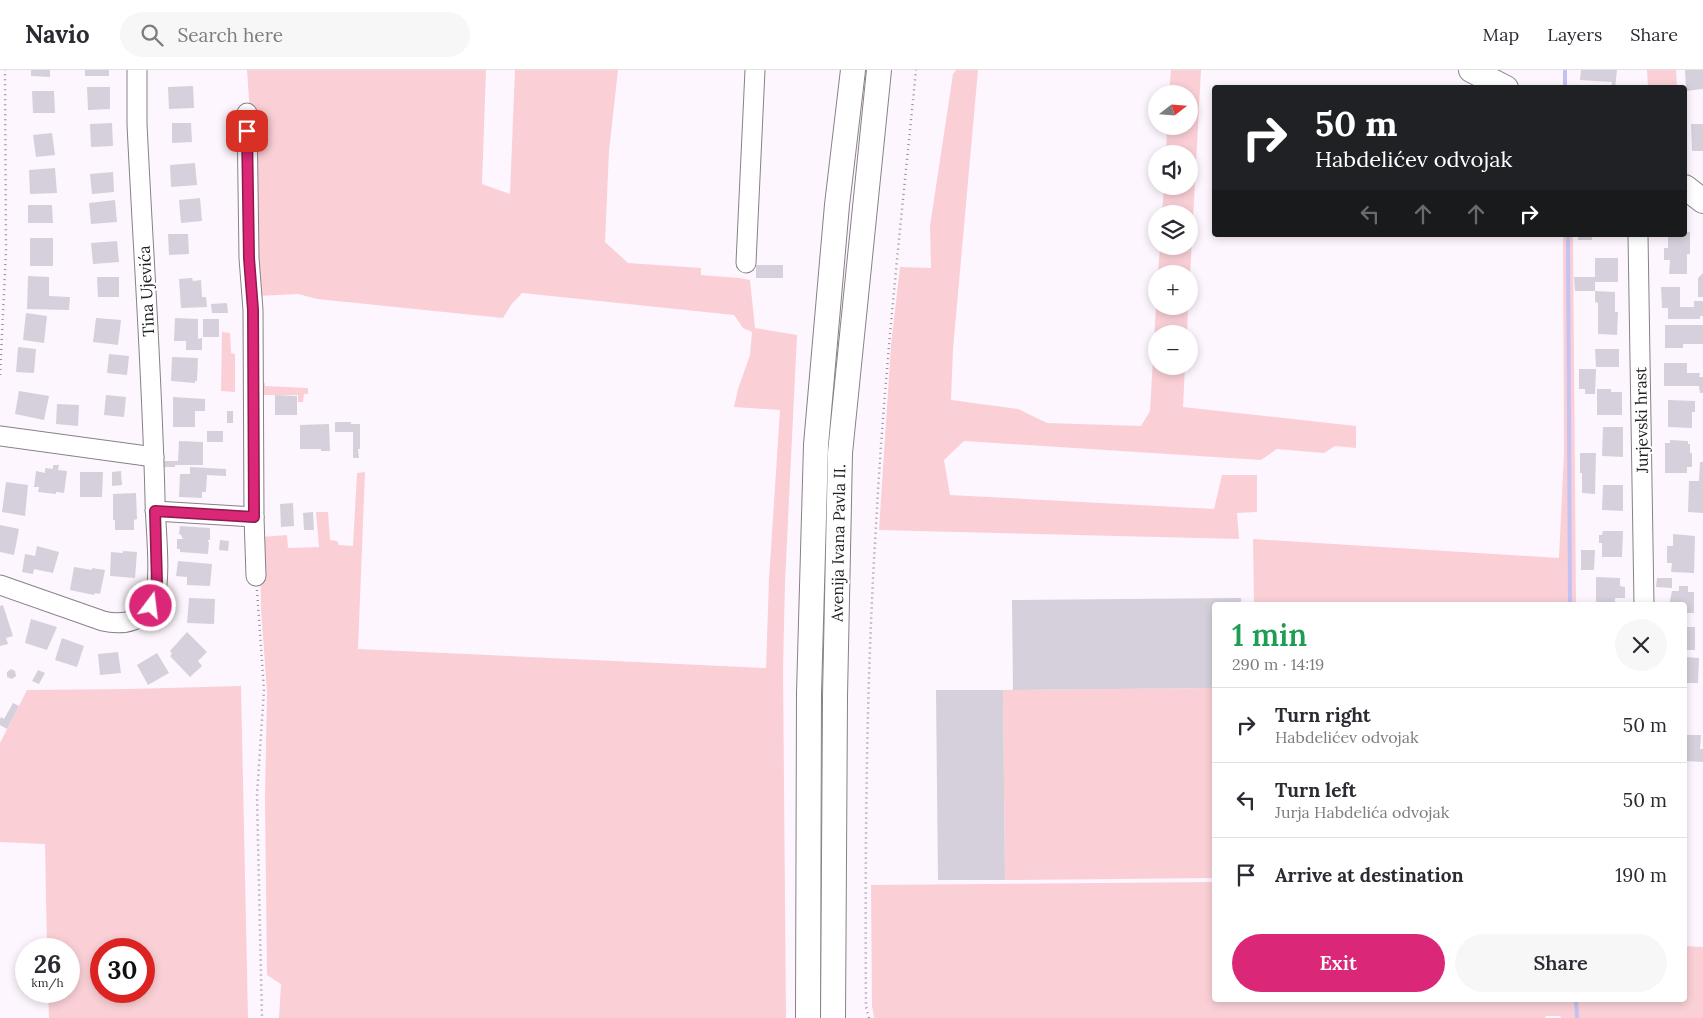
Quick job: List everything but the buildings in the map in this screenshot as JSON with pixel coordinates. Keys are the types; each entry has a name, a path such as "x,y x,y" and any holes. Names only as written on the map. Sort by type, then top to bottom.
{"main road":[{"name":"Avenija Ivana Pavla II.","path":"808,1018 809,693 816,445 837,205 853,70"},
{"name":"Avenija Ivana Pavla II.","path":"833,1018 835,707 840,453 879,70"},
{"path":"1471,70 1500,85"},
{"path":"1687,189 1703,201"}],"street":[{"name":"Tina Ujevića","path":"0,585 103,621 119,624 133,621 146,612 156,593 154,457 137,124 137,70"},
{"path":"746,263 755,70"},
{"path":"247,113 249,258 253,310 256,576"},
{"name":"Jurjevski hrast","path":"1638,237 1644,602"},
{"path":"0,436 154,457"},
{"path":"155,511 254,517"}],"path":[{"path":"0,375 6,250 4,70"},
{"path":"869,1018 866,1007 866,905 869,688 876,527 887,355 916,70"},
{"path":"256,576 264,690 257,795 262,1018"}],"shaded area":[{"path":"247,70 486,70 482,184 510,194 515,70 618,70 609,151 605,242 628,263 701,268 701,275 750,280 755,328 797,335 785,582 783,669 786,1018 279,1018 281,984 267,975 265,799 267,692 261,609 260,537 287,535 288,548 319,547 316,512 328,512 330,540 337,541 339,545 353,546 357,473 365,472 358,649 766,668 769,579 780,410 734,407 750,355 752,332 743,328 734,315 522,293 503,318 317,299 298,294 258,296"},
{"path":"956,70 978,70 953,349 951,400 1018,409 1047,423 1141,426 1150,411 1152,375 1185,375 1183,407 1356,426 1356,448 1335,446 1324,453 1277,449 1261,460 964,441 944,460 950,495 1214,509 1222,475 1257,475 1257,512 1237,513 1239,539 879,530 891,345 900,267 931,268 930,226 953,74"},
{"path":"1171,70 1201,70 1198,126 1198,85 1170,85"},
{"path":"1647,70 1676,70 1677,85 1648,85"},
{"path":"1167,135 1198,135 1197,145 1166,145"},
{"path":"1163,195 1194,195 1194,205 1163,205"},
{"path":"1563,237 1573,237 1576,602 1254,602 1253,539 1559,558 1564,453"},
{"path":"1159,255 1191,255 1191,265 1159,265"},
{"path":"1155,315 1188,315 1187,325 1155,325"},
{"path":"222,332 230,333 231,353 235,354 235,392 221,391"},
{"path":"258,383 265,383 265,386 308,388 308,394 304,394 303,402 298,402 298,395 259,395"},
{"path":"241,686 248,1018 49,1018 48,1003 80,1003 80,938 47,938 45,844 0,842 0,743 27,690"},
{"path":"1212,688 1212,878 1005,880 1003,690"},
{"path":"1212,882 1212,1002 1687,1002 1687,946 1703,947 1703,1018 1561,1018 1560,1016 1546,1016 1545,1018 875,1018 872,1006 871,885"}],"waterway":[{"path":"1565,70 1565,85"},
{"path":"1568,237 1570,602"},
{"path":"1576,1002 1577,1018"}],"route":[{"path":"151,606 157,584 155,511 254,517 253,310 249,258 247,131"}]}
